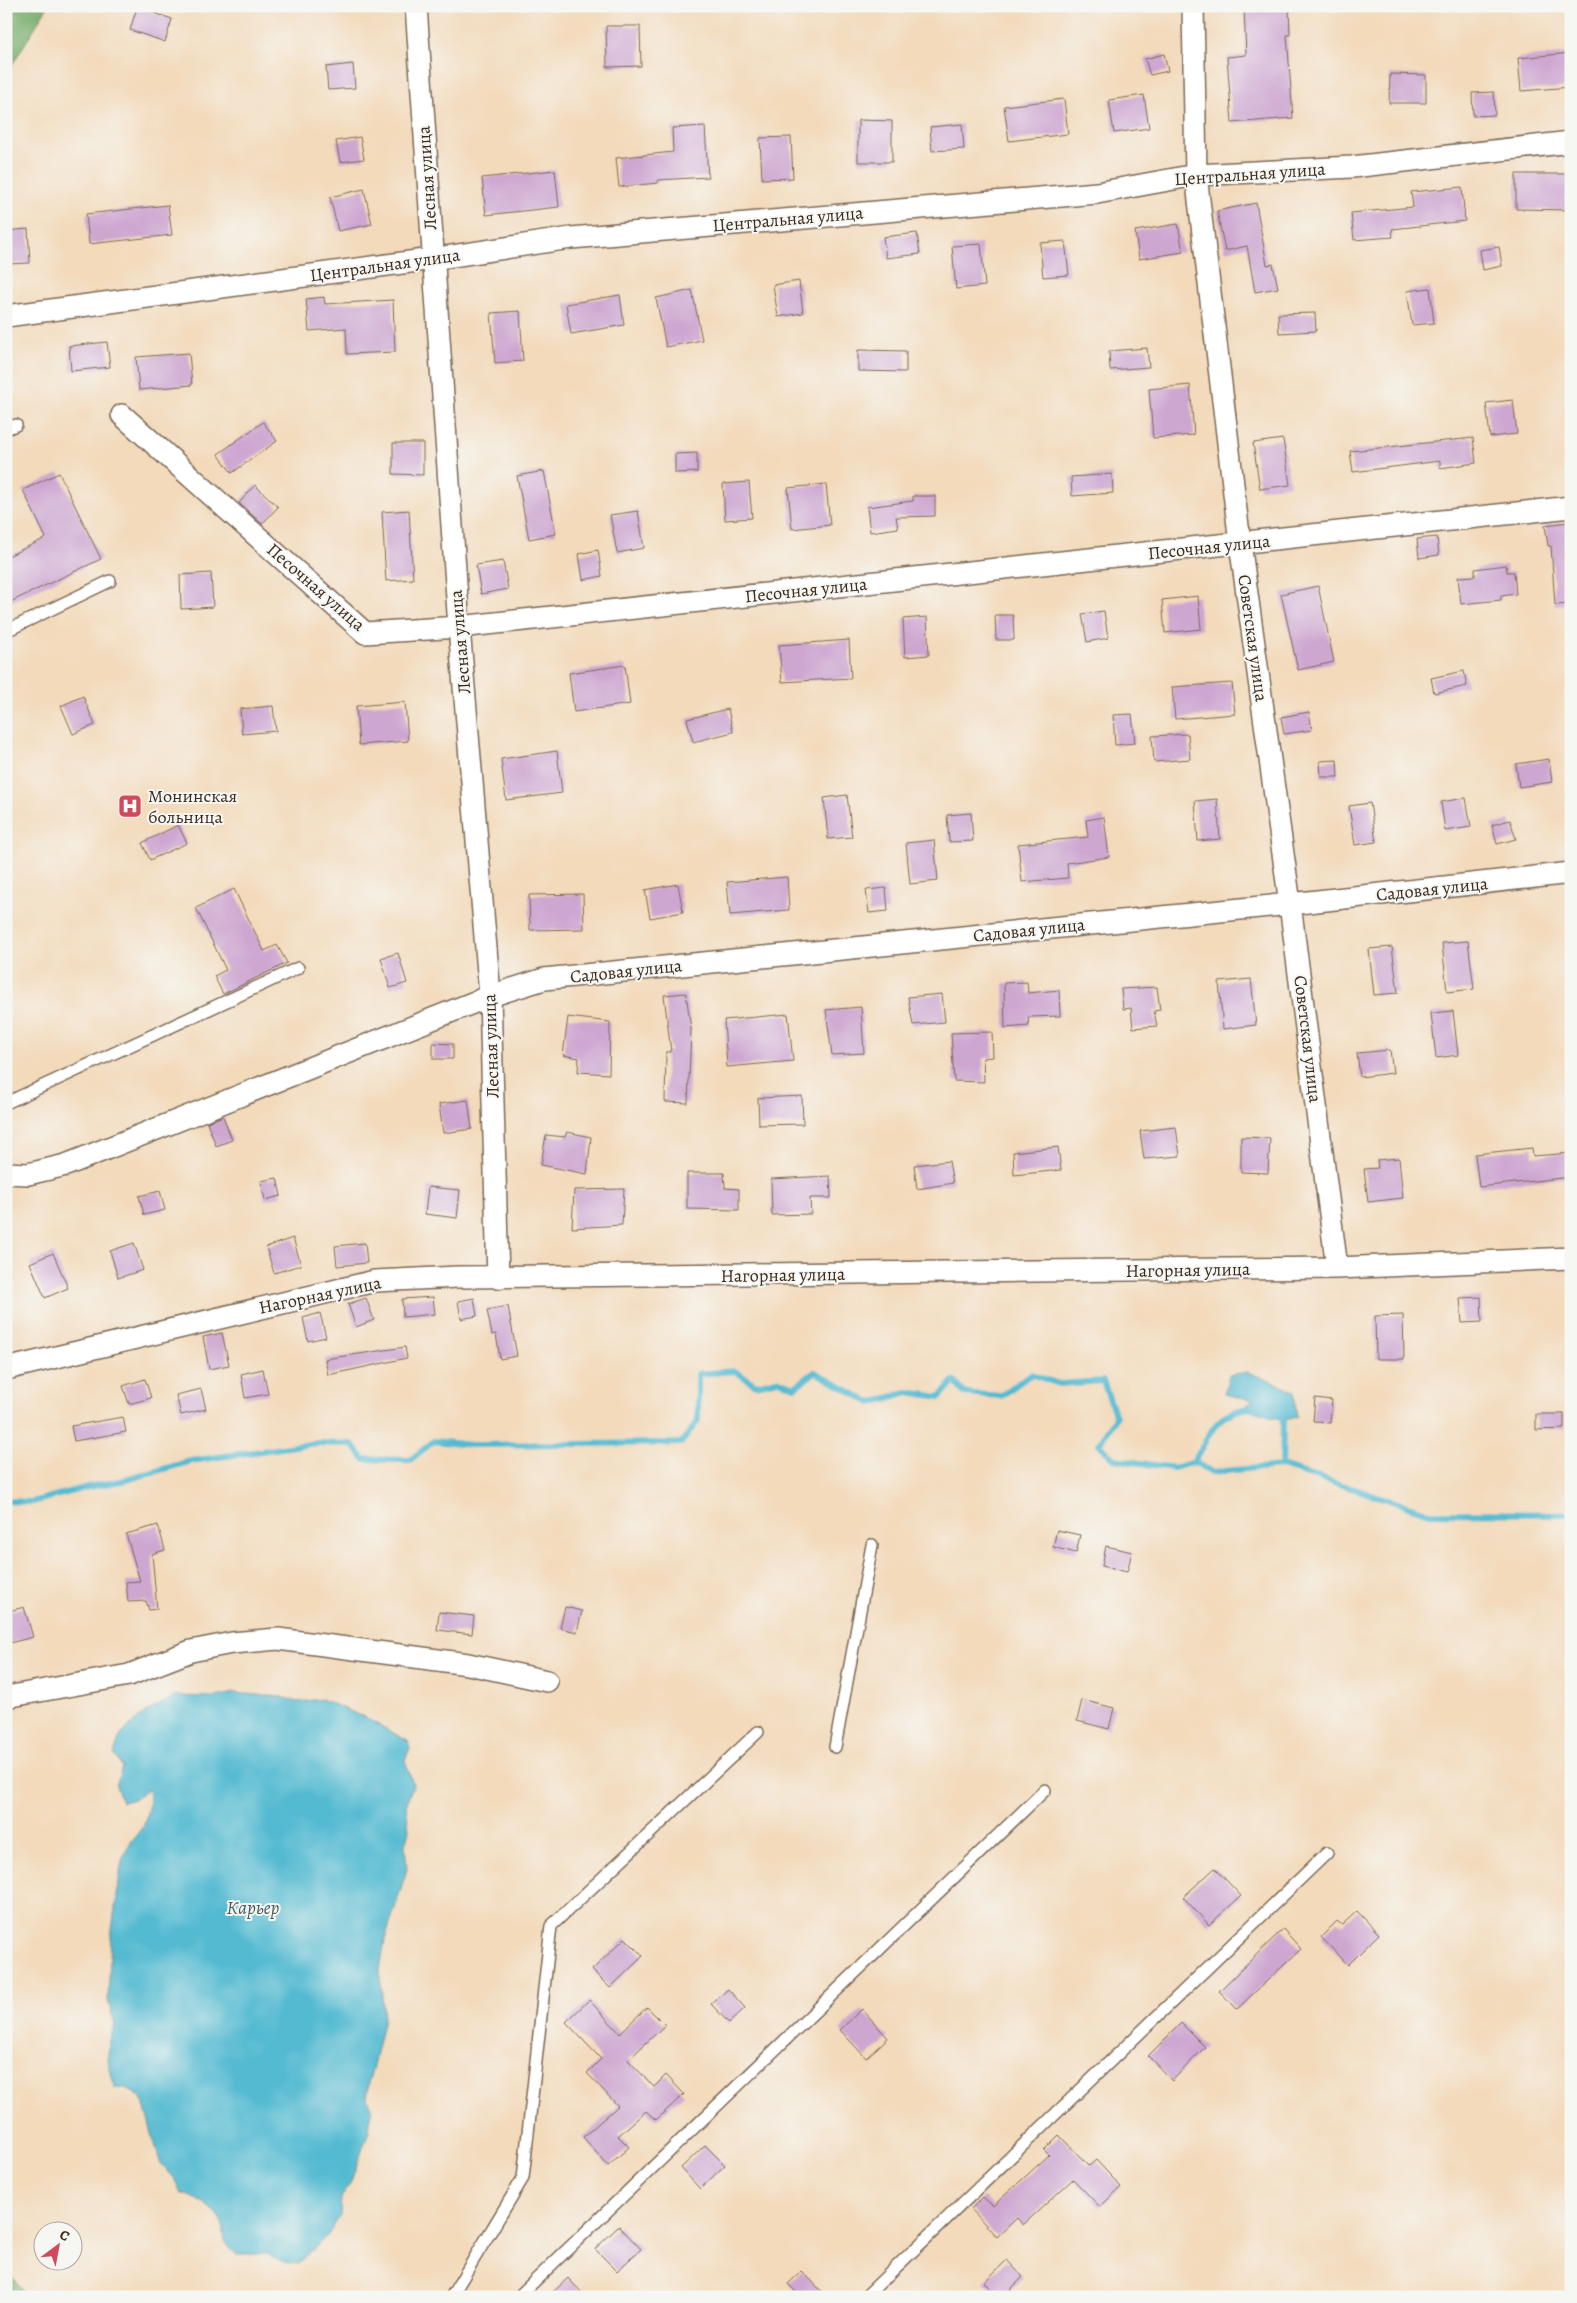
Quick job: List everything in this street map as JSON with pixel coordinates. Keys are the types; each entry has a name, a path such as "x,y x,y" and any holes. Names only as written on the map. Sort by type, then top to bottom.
{"street":[{"name":"Лесная улица","path":"416,6 458,627 490,996 498,1278"},
{"name":"Советская улица","path":"1193,6 1196,175 1240,543 1290,904 1337,1268"},
{"name":"Центральная улица","path":"6,316 432,259 571,238 1097,192 1196,175 1352,167 1571,142"},
{"name":"Песочная улица","path":"122,415 365,633 458,627 1571,507"},
{"name":"Садовая улица","path":"6,1173 28,1174 66,1165 490,996 544,979 1290,904 1571,873"},
{"name":"Нагорная улица","path":"6,1369 375,1281 1337,1268 1571,1258"},
{"path":"6,1697 129,1675 191,1652 232,1643 278,1639 468,1664 547,1681"}],"lane":[{"path":"6,631 110,581"},
{"path":"6,1103 298,968"},
{"path":"834,1746 872,1545"},
{"path":"451,2297 523,2178 551,1926 758,1732"},
{"path":"518,2297 1045,1790"},
{"path":"865,2297 1327,1853"}],"green space":[{"path":"6,6 48,6 6,75"},
{"path":"6,2269 28,2297 15,2297 6,2282"}],"water":[{"path":"1248,1372 1294,1391 1297,1417 1283,1420 1244,1408 1253,1400 1224,1394 1229,1375"},
{"name":"Карьер","path":"234,1693 282,1697 298,1702 321,1699 364,1717 408,1741 410,1748 405,1760 413,1784 406,1806 409,1830 405,1845 407,1869 385,1940 380,1970 384,2019 369,2082 367,2099 372,2110 369,2131 350,2184 341,2198 340,2216 328,2235 298,2264 284,2262 267,2254 236,2254 230,2248 225,2240 224,2229 217,2214 203,2203 181,2193 174,2178 160,2162 142,2098 126,2088 114,2087 108,2063 110,2041 115,2025 108,2001 111,1936 122,1860 130,1843 144,1825 149,1804 148,1789 135,1799 122,1802 116,1786 122,1767 114,1754 120,1736 143,1714 176,1696 215,1697"}],"building":[{"path":"1289,6 1290,35 1287,35 1293,118 1232,123 1227,57 1246,55 1244,8"},
{"path":"137,7 172,19 165,42 130,30"},
{"path":"606,26 640,26 641,66 607,67"},
{"path":"1571,53 1571,87 1521,91 1518,58"},
{"path":"1164,54 1168,71 1150,75 1145,59"},
{"path":"353,64 355,88 328,90 326,67"},
{"path":"1390,74 1426,75 1426,103 1389,103"},
{"path":"1494,92 1495,115 1473,116 1472,93"},
{"path":"1144,95 1149,128 1114,133 1109,100"},
{"path":"1064,99 1068,134 1009,141 1004,106"},
{"path":"858,120 892,121 892,162 858,162"},
{"path":"962,124 964,149 932,151 930,127"},
{"path":"705,126 708,177 658,180 658,183 619,187 616,158 673,152 672,128"},
{"path":"360,137 364,159 340,162 336,141"},
{"path":"791,137 793,178 762,179 760,138"},
{"path":"555,170 559,207 486,215 482,178"},
{"path":"1516,174 1571,174 1571,210 1516,209"},
{"path":"1462,187 1465,221 1392,229 1393,237 1354,240 1351,213 1413,207 1411,192"},
{"path":"364,189 372,224 338,231 330,197"},
{"path":"1256,203 1267,265 1273,264 1278,288 1255,292 1247,246 1225,251 1217,211"},
{"path":"168,205 172,235 89,244 86,214"},
{"path":"1178,224 1183,252 1139,259 1135,231"},
{"path":"28,229 30,263 6,264 6,231"},
{"path":"917,233 920,254 886,258 883,237"},
{"path":"1065,241 1069,275 1043,277 1040,243"},
{"path":"981,244 985,286 956,289 952,246"},
{"path":"1499,247 1502,266 1483,270 1480,250"},
{"path":"799,281 803,313 778,317 773,285"},
{"path":"1430,288 1434,323 1412,325 1407,291"},
{"path":"692,290 702,340 666,347 656,298"},
{"path":"620,295 624,325 571,334 566,304"},
{"path":"324,297 325,304 393,300 395,352 347,354 346,328 309,331 306,299"},
{"path":"520,311 523,361 495,363 491,313"},
{"path":"1315,313 1316,331 1279,333 1278,314"},
{"path":"107,342 110,367 71,371 69,346"},
{"path":"1147,348 1149,367 1110,370 1109,351"},
{"path":"858,350 906,351 906,372 858,371"},
{"path":"189,353 192,385 139,390 136,357"},
{"path":"1190,385 1194,435 1153,438 1149,389"},
{"path":"1513,400 1517,434 1490,437 1486,403"},
{"path":"263,422 277,441 232,473 218,454"},
{"path":"1473,438 1476,463 1440,468 1440,461 1353,472 1350,451"},
{"path":"1283,439 1290,485 1260,489 1253,443"},
{"path":"393,443 423,443 423,475 393,474"},
{"path":"697,453 697,472 675,473 675,454"},
{"path":"544,471 556,534 529,539 517,476"},
{"path":"59,473 101,559 6,604 6,557 46,538 23,490"},
{"path":"1112,474 1113,493 1072,496 1071,477"},
{"path":"749,482 752,518 725,520 723,484"},
{"path":"826,484 830,525 792,529 788,488"},
{"path":"255,485 278,507 262,524 239,503"},
{"path":"913,496 935,496 935,516 896,517 898,528 870,532 867,507 913,501"},
{"path":"409,510 413,579 386,581 382,512"},
{"path":"638,511 644,548 617,553 610,515"},
{"path":"1569,522 1571,604 1555,605 1551,546 1548,546 1545,525"},
{"path":"1437,537 1439,555 1419,558 1417,539"},
{"path":"598,550 602,576 583,580 579,554"},
{"path":"503,561 508,589 481,594 476,565"},
{"path":"1506,565 1507,572 1514,572 1516,594 1501,596 1501,600 1461,604 1458,577 1475,576 1475,569"},
{"path":"211,573 213,607 181,609 180,575"},
{"path":"1318,586 1334,662 1298,670 1281,594"},
{"path":"1198,596 1201,629 1165,633 1162,600"},
{"path":"1104,611 1108,638 1087,642 1082,614"},
{"path":"995,615 1013,615 1014,640 996,640"},
{"path":"927,617 929,655 905,657 903,619"},
{"path":"849,640 851,678 782,682 779,645"},
{"path":"625,665 630,704 574,712 569,673"},
{"path":"1464,671 1467,686 1434,693 1431,678"},
{"path":"1232,683 1235,714 1175,719 1172,687"},
{"path":"83,696 95,725 73,734 61,706"},
{"path":"405,702 408,741 359,745 356,706"},
{"path":"273,706 276,731 242,734 240,709"},
{"path":"728,709 733,732 693,742 687,719"},
{"path":"1309,712 1312,730 1284,734 1281,717"},
{"path":"1132,714 1135,743 1115,745 1113,715"},
{"path":"1188,734 1190,759 1154,762 1152,736"},
{"path":"557,751 562,793 506,800 501,759"},
{"path":"1549,759 1552,782 1519,787 1516,764"},
{"path":"1337,760 1338,777 1321,777 1320,761"},
{"path":"847,795 852,837 828,839 824,798"},
{"path":"1466,798 1471,827 1445,831 1441,802"},
{"path":"1217,799 1220,839 1198,841 1195,801"},
{"path":"1370,803 1376,842 1355,845 1349,806"},
{"path":"971,813 973,841 949,842 947,815"},
{"path":"1104,817 1109,857 1067,863 1068,878 1022,882 1018,844 1088,837 1086,820"},
{"path":"1510,820 1516,839 1497,844 1492,825"},
{"path":"178,825 187,843 150,860 142,843"},
{"path":"934,840 938,881 910,884 906,843"},
{"path":"787,877 789,910 730,915 727,882"},
{"path":"678,884 683,912 650,918 645,890"},
{"path":"886,888 888,911 869,913 866,890"},
{"path":"234,889 264,951 277,945 287,963 223,994 214,976 226,970 196,908"},
{"path":"583,894 584,929 530,930 529,895"},
{"path":"1468,941 1474,989 1447,992 1442,943"},
{"path":"1392,947 1398,993 1374,995 1369,949"},
{"path":"398,953 407,983 390,988 381,958"},
{"path":"1251,979 1256,1025 1223,1029 1219,982"},
{"path":"1027,982 1028,993 1059,990 1060,1016 1028,1017 1029,1026 1005,1028 1004,983"},
{"path":"1157,987 1160,1010 1154,1011 1157,1026 1133,1028 1131,1008 1123,1009 1121,989"},
{"path":"686,993 691,1029 688,1103 665,1102 666,1052 671,1052 664,995"},
{"path":"942,994 945,1022 913,1025 908,997"},
{"path":"861,1007 864,1053 832,1055 826,1010"},
{"path":"1453,1011 1458,1055 1436,1058 1431,1013"},
{"path":"788,1014 793,1061 727,1067 724,1020"},
{"path":"568,1017 610,1022 609,1074 578,1072 579,1058 563,1055"},
{"path":"992,1032 993,1057 983,1058 984,1082 954,1081 951,1033"},
{"path":"433,1043 453,1044 453,1059 433,1059"},
{"path":"1390,1050 1393,1073 1360,1077 1357,1053"},
{"path":"802,1096 803,1124 759,1125 758,1098"},
{"path":"468,1100 472,1129 443,1133 439,1104"},
{"path":"223,1116 232,1140 216,1146 207,1122"},
{"path":"1176,1127 1180,1156 1144,1159 1140,1131"},
{"path":"567,1132 591,1137 587,1174 541,1165 546,1135 565,1137"},
{"path":"1241,1137 1270,1138 1268,1173 1241,1172"},
{"path":"1058,1147 1061,1170 1014,1175 1013,1152"},
{"path":"1532,1148 1533,1156 1571,1153 1571,1177 1479,1187 1475,1154"},
{"path":"1399,1158 1403,1198 1368,1202 1364,1169 1378,1168 1377,1160"},
{"path":"949,1161 953,1183 917,1189 914,1165"},
{"path":"687,1173 724,1173 725,1188 739,1189 739,1210 687,1209"},
{"path":"830,1176 831,1198 810,1198 811,1214 772,1215 771,1179"},
{"path":"277,1178 281,1196 265,1200 261,1181"},
{"path":"428,1187 460,1190 457,1218 425,1214"},
{"path":"624,1189 622,1225 572,1228 574,1190"},
{"path":"160,1191 165,1210 144,1215 139,1196"},
{"path":"293,1238 301,1265 274,1273 266,1247"},
{"path":"134,1243 143,1270 118,1278 110,1251"},
{"path":"365,1243 367,1263 337,1266 335,1246"},
{"path":"53,1253 68,1288 45,1298 30,1263"},
{"path":"433,1297 435,1314 403,1317 402,1299"},
{"path":"1481,1297 1482,1322 1462,1323 1460,1298"},
{"path":"366,1298 374,1320 356,1327 348,1304"},
{"path":"474,1298 477,1316 461,1319 458,1301"},
{"path":"508,1306 517,1356 500,1359 496,1334 492,1335 487,1310"},
{"path":"320,1313 326,1337 308,1341 303,1318"},
{"path":"1403,1315 1404,1359 1376,1359 1375,1316"},
{"path":"222,1333 229,1365 209,1369 203,1337"},
{"path":"405,1347 407,1358 328,1375 325,1359"},
{"path":"263,1369 268,1394 245,1398 241,1374"},
{"path":"145,1379 151,1398 129,1404 123,1386"},
{"path":"201,1389 206,1409 181,1415 176,1395"},
{"path":"1315,1398 1332,1400 1330,1423 1313,1422"},
{"path":"1536,1414 1564,1414 1564,1429 1536,1430"},
{"path":"123,1417 126,1432 74,1441 71,1426"},
{"path":"158,1525 165,1550 152,1554 157,1609 149,1610 146,1601 128,1602 126,1582 140,1581 126,1534"},
{"path":"1057,1530 1080,1535 1076,1553 1053,1547"},
{"path":"1106,1546 1132,1552 1127,1572 1102,1566"},
{"path":"24,1607 33,1637 6,1644 6,1612"},
{"path":"565,1607 582,1611 577,1632 560,1628"},
{"path":"439,1612 474,1616 472,1634 437,1630"},
{"path":"1082,1700 1114,1708 1109,1729 1077,1721"},
{"path":"1215,1868 1241,1896 1209,1925 1183,1897"},
{"path":"1357,1911 1379,1934 1348,1965 1321,1937 1337,1921 1342,1925"},
{"path":"1283,1929 1301,1949 1237,2009 1219,1991"},
{"path":"625,1938 643,1956 610,1988 592,1970"},
{"path":"728,1989 745,2008 729,2023 711,2004"},
{"path":"589,2000 620,2033 647,2007 665,2025 628,2060 654,2087 666,2075 684,2094 656,2120 646,2111 618,2136 629,2147 608,2166 583,2137 618,2106 587,2073 601,2059 566,2022"},
{"path":"862,2009 888,2038 866,2058 840,2030"},
{"path":"1181,2023 1205,2047 1172,2081 1148,2056"},
{"path":"1059,2135 1089,2166 1096,2160 1121,2187 1100,2207 1073,2179 1023,2225 1017,2218 997,2237 971,2209 983,2197 993,2206 1049,2155 1044,2150"},
{"path":"705,2145 725,2165 700,2189 681,2168"},
{"path":"619,2226 641,2249 617,2271 595,2249"},
{"path":"1007,2260 1023,2277 1003,2297 998,2297 984,2282"},
{"path":"802,2271 827,2297 801,2297 788,2284"},
{"path":"568,2278 586,2297 548,2297"}],"waterway":[{"path":"6,1501 32,1502 88,1487 126,1480 191,1461 316,1443 352,1444 364,1459 410,1460 434,1441 471,1445 681,1443 698,1421 698,1374 735,1371 756,1385 777,1380 795,1387 815,1372 871,1403 908,1392 940,1397 954,1381 964,1393 1001,1396 1031,1374 1059,1384 1103,1381 1116,1417 1099,1444 1114,1459 1174,1468 1194,1462 1212,1472 1282,1466 1430,1513 1571,1514"},
{"path":"1194,1462 1215,1425 1230,1413 1252,1408"},
{"path":"1278,1415 1283,1420 1282,1466"}],"place":[{"name":"Монинская больница","path":"130,806"}]}
